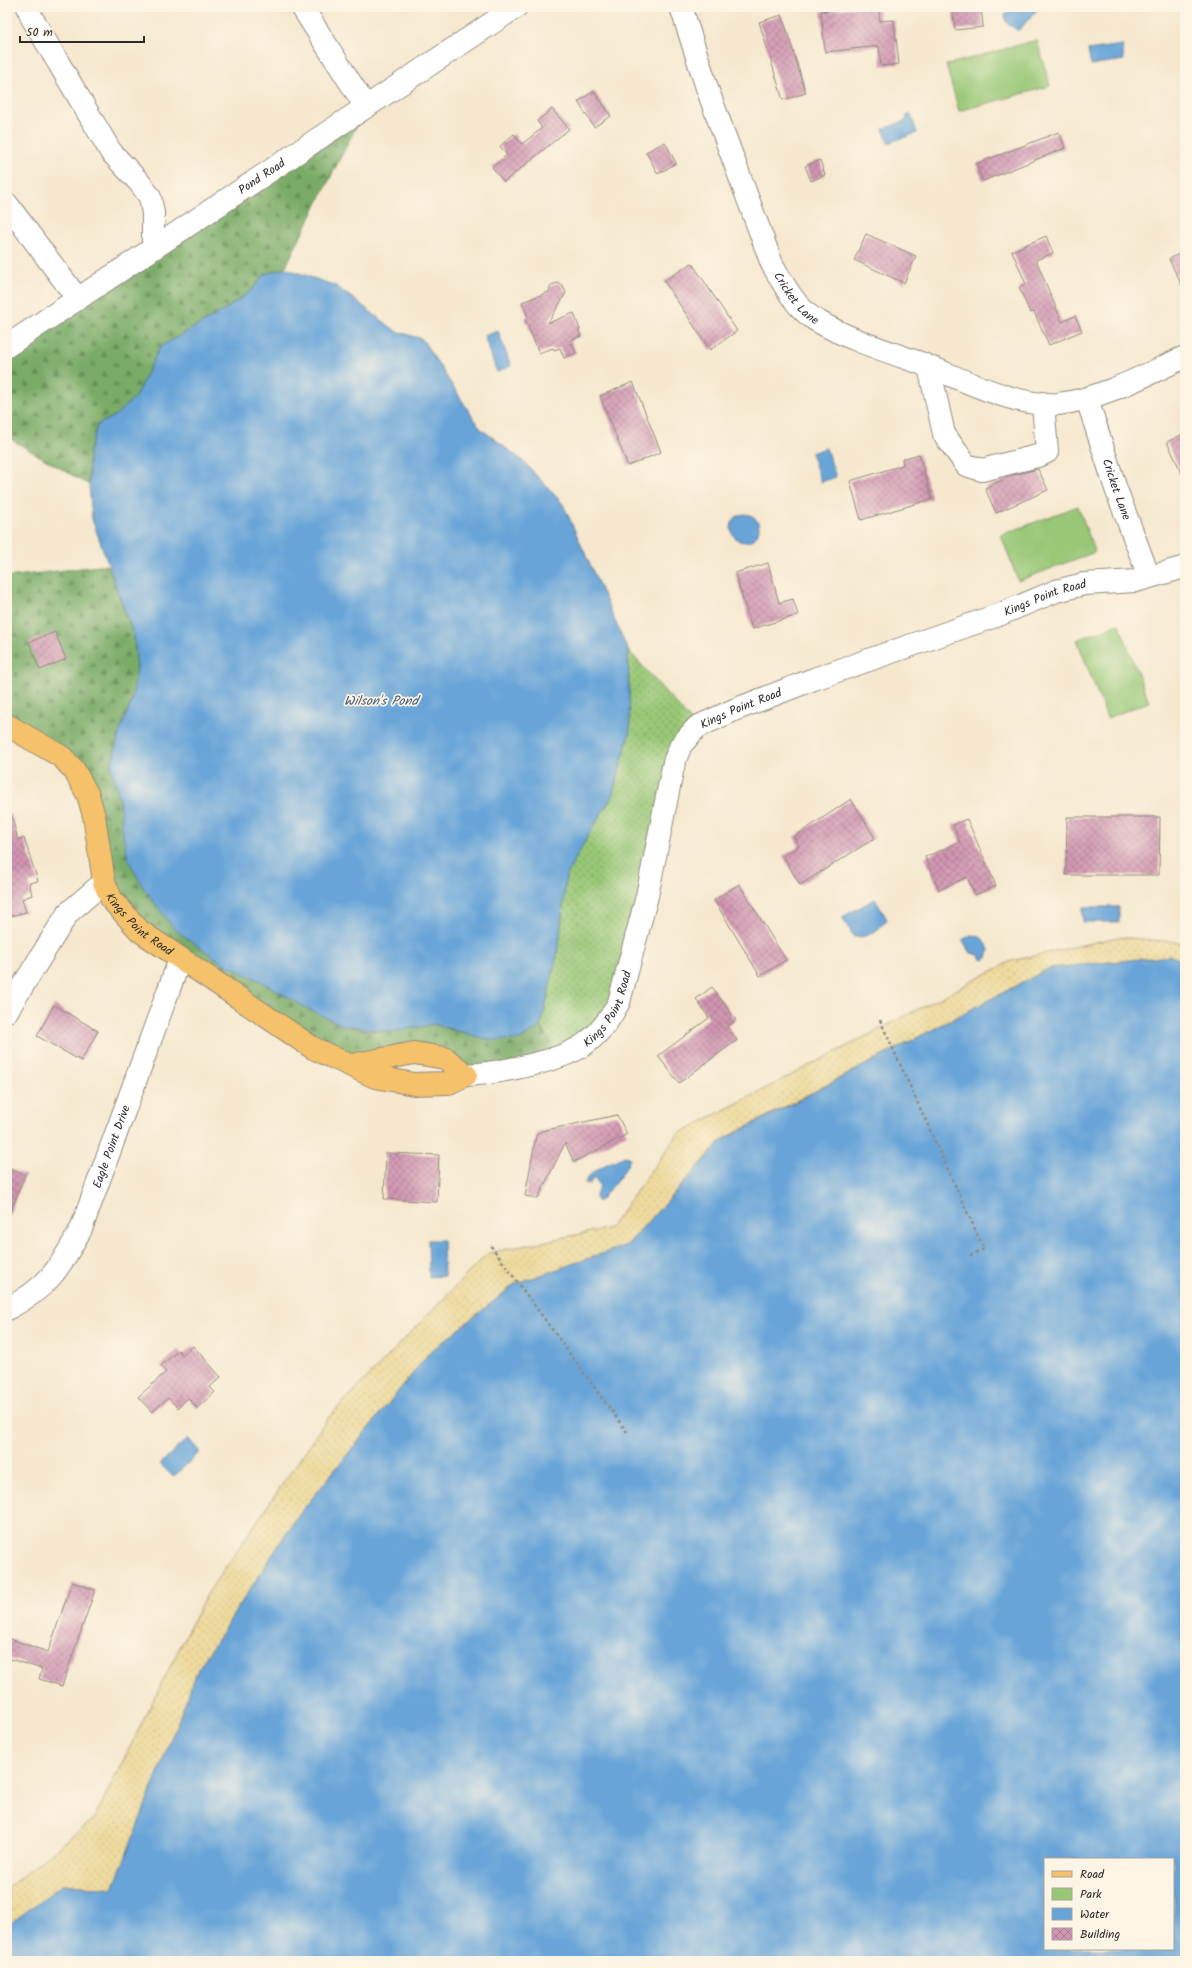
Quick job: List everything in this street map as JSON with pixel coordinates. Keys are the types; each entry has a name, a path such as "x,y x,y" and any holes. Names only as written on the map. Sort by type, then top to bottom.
{"main road":[{"name":"Kings Point Road","path":"7,724 62,757 74,770 88,795 94,816 104,882 112,900 140,931 313,1048 375,1077 414,1084 449,1083 466,1075"},
{"path":"351,1065 414,1053 445,1058 466,1075"}],"street":[{"path":"28,7 32,18 111,152 139,182 150,198 153,213 152,248"},
{"path":"302,7 366,107"},
{"name":"Pond Road","path":"7,346 516,7"},
{"name":"Cricket Lane","path":"680,7 708,91 772,264 786,288 804,310 813,318 850,337 1001,394 1032,402 1057,404 1087,399 1185,357"},
{"path":"7,204 77,298"},
{"path":"929,367 944,434 966,465 982,470 1041,455 1046,452 1042,403"},
{"name":"Cricket Lane","path":"1087,399 1116,489 1150,577"},
{"name":"Kings Point Road","path":"466,1075 496,1073 559,1058 576,1051 592,1039 611,1018 619,1002 647,896 674,762 681,745 697,726 814,679 1001,614 1056,591 1084,584 1136,581 1185,567"},
{"path":"7,1010 68,913 104,882"},
{"name":"Eagle Point Drive","path":"7,1309 27,1299 42,1287 62,1264 81,1229 180,959"}],"path":[{"path":"880,1020 984,1249 969,1256"},
{"path":"491,1246 627,1432"}],"green space":[{"path":"1037,40 1050,86 959,111 946,65"},
{"path":"366,107 285,268 265,274 252,290 225,310 160,347 135,397 115,416 97,425 89,454 89,485 7,437 7,346"},
{"path":"1078,506 1095,552 1018,581 1001,535"},
{"path":"107,565 134,636 137,668 132,700 119,734 111,767 119,795 123,835 264,983 308,1009 342,1025 366,1030 391,1032 434,1024 457,1032 520,1040 541,1026 559,1058 496,1073 445,1058 351,1065 112,900 74,770 7,725 7,577"},
{"path":"1119,624 1149,702 1107,718 1077,640"},
{"path":"628,650 697,727 681,745 619,1002 559,1058 541,1026 559,945 566,876 591,830 612,797 630,731"}],"sand":[{"path":"1118,937 1185,943 1185,961 1171,956 1050,968 723,1139 627,1245 515,1284 430,1352 297,1517 199,1669 113,1889 63,1884 7,1926 7,1888 94,1819 205,1597 328,1418 488,1253 610,1228 678,1134 1011,961"}],"water":[{"path":"1017,7 1037,7 1038,9 1018,31 1006,22 1005,15 1010,9 1013,11"},
{"path":"1122,45 1124,60 1091,65 1088,50"},
{"path":"911,114 917,133 888,143 883,129 907,120 906,116"},
{"name":"Wilson's Pond","path":"285,268 336,286 396,331 422,339 480,428 523,461 563,504 628,650 630,731 612,797 591,830 566,876 559,945 541,1026 520,1040 489,1040 434,1024 391,1032 342,1025 308,1009 264,983 221,962 174,929 143,887 128,859 123,835 119,795 111,767 119,734 132,700 137,668 134,636 92,519 89,485 89,454 97,425 115,416 135,397 160,347 225,310 252,290 265,274"},
{"path":"498,331 511,366 497,372 484,336"},
{"path":"826,448 836,477 821,482 811,453"},
{"path":"745,514 755,518 759,528 755,538 745,542 735,538 731,528 735,518"},
{"path":"875,899 887,919 873,933 854,937 842,917"},
{"path":"1083,907 1119,907 1119,922 1083,922"},
{"path":"971,935 978,936 985,942 989,951 987,958 983,960 979,955 971,953 962,940"},
{"path":"1171,956 1185,961 1185,1961 7,1961 7,1926 63,1884 113,1889 198,1669 297,1517 430,1352 515,1284 627,1245 723,1140 1050,968"},
{"path":"625,1156 630,1158 625,1169 612,1187 598,1202 595,1198 600,1186 593,1177 590,1184 585,1183 587,1179 591,1174 602,1167"},
{"path":"428,1240 443,1240 444,1276 429,1277"},
{"path":"188,1438 200,1452 173,1477 160,1464"}],"building":[{"path":"859,7 878,7 880,21 894,20 899,64 881,66 879,46 825,52 821,11"},
{"path":"952,7 981,7 983,27 955,30"},
{"path":"782,15 806,93 783,100 759,22"},
{"path":"594,91 611,116 594,127 578,102"},
{"path":"552,109 569,129 504,182 492,167 507,155 500,146 514,134 522,144 542,128 537,121"},
{"path":"1059,132 1065,148 983,181 976,164"},
{"path":"665,142 676,163 658,174 646,152"},
{"path":"820,160 825,175 811,181 805,166"},
{"path":"866,234 916,256 904,283 854,260"},
{"path":"1046,236 1053,253 1036,260 1062,322 1075,316 1082,331 1049,345 1034,312 1030,313 1019,287 1026,284 1012,251"},
{"path":"1185,251 1185,292 1169,259"},
{"path":"692,263 737,331 710,350 664,281"},
{"path":"558,283 563,286 566,293 548,323 574,313 581,336 571,340 576,353 564,358 560,348 554,350 553,348 539,353 525,319 528,317 522,302 549,292 551,285"},
{"path":"633,382 661,452 628,466 600,396"},
{"path":"1185,433 1185,480 1167,442"},
{"path":"919,454 932,499 861,520 850,481 903,465 902,459"},
{"path":"1038,469 1048,490 996,513 985,488 1013,475"},
{"path":"768,563 779,603 793,599 798,615 752,629 735,573"},
{"path":"55,632 66,659 40,670 29,642"},
{"path":"851,799 875,838 800,885 783,856 799,846 794,837"},
{"path":"7,814 11,814 18,840 24,838 38,881 29,883 32,895 22,899 26,912 7,917"},
{"path":"1067,817 1160,817 1159,875 1066,875"},
{"path":"967,819 996,886 975,895 967,877 939,890 925,857 960,842 953,825"},
{"path":"739,884 786,960 760,976 714,900"},
{"path":"712,987 736,1020 727,1026 737,1040 679,1083 658,1056 709,1018 696,999"},
{"path":"54,1005 98,1031 81,1061 37,1036"},
{"path":"617,1115 627,1134 574,1162 565,1143 538,1198 525,1196 536,1136 538,1133"},
{"path":"386,1153 439,1155 437,1202 384,1199"},
{"path":"7,1168 25,1175 8,1218 7,1218"},
{"path":"193,1346 221,1377 210,1387 215,1392 197,1408 188,1398 178,1408 168,1398 152,1412 138,1397 166,1372 161,1366 178,1350 183,1355"},
{"path":"72,1582 95,1590 62,1686 39,1679 42,1669 7,1658 7,1638 48,1652"}]}
